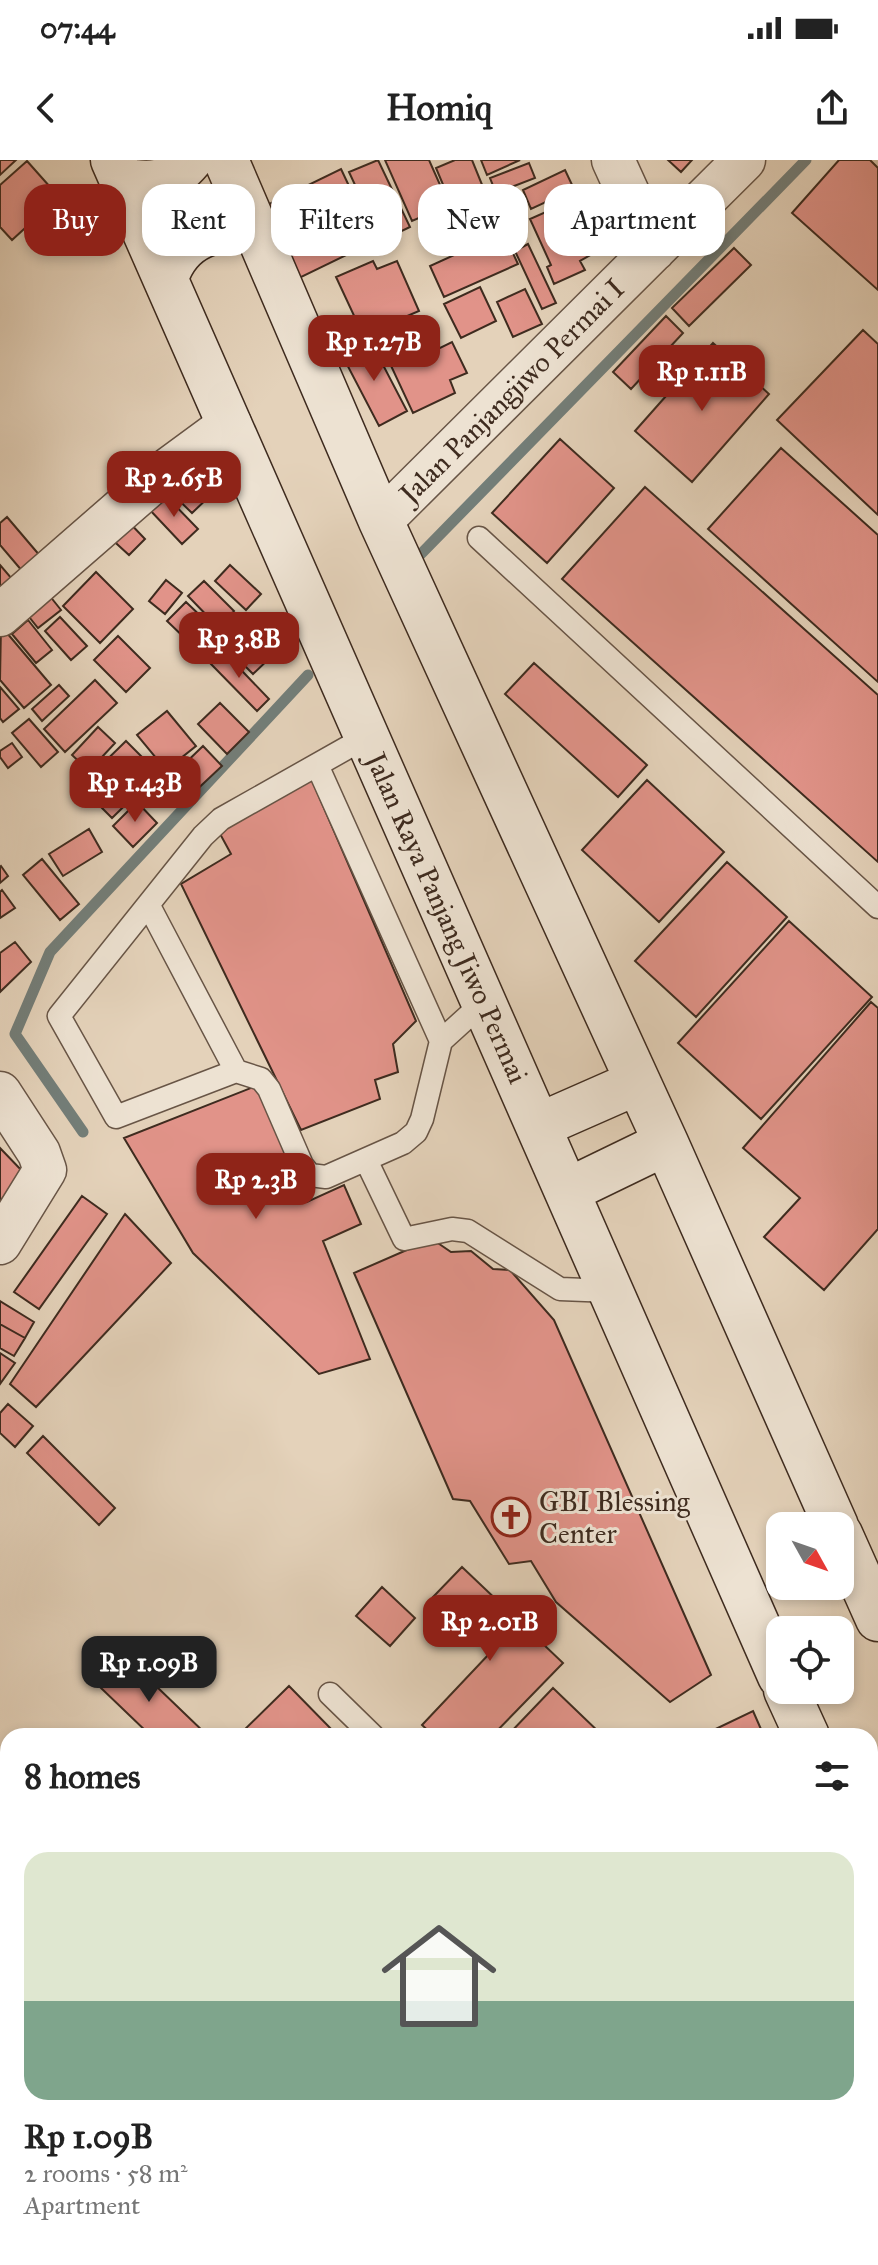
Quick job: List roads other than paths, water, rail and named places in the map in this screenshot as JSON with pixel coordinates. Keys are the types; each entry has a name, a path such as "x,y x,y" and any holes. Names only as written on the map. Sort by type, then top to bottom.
{"street":[{"path":"118,170 154,185 169,179 190,160"},
{"path":"226,160 381,521 666,1143 830,1512"},
{"path":"613,160 624,184"},
{"name":"Jalan Panjangjiwo Permai I","path":"720,184 744,160"},
{"name":"Jalan Raya Panjang Jiwo Permai","path":"118,170 766,1644"},
{"path":"166,278 172,260 197,239 225,228 257,229"},
{"name":"Jalan Panjangjiwo Permai I","path":"381,521 648,256"},
{"path":"0,615 162,474 230,424"},
{"path":"538,1126 638,1082"},
{"path":"0,1093 39,1153 45,1170 0,1243"},
{"path":"567,1191 666,1143"},
{"path":"854,1565 878,1619"},
{"path":"792,1704 803,1728"}],"lane":[{"path":"479,538 878,907"},
{"path":"368,736 221,819 203,836 59,1016 116,1117 236,1071 261,1079 269,1089 302,1165 310,1175 326,1177 403,1143 416,1132 441,1041 484,1002"},
{"path":"317,765 441,1041"},
{"path":"149,906 236,1071"},
{"path":"366,1160 404,1239 452,1229 468,1231 560,1289 611,1291"},
{"path":"330,1694 365,1728"}],"waterway":[{"path":"416,559 806,160"},
{"path":"83,1132 15,1034 50,952 308,675"}],"place":[{"name":"GBI Blessing Center","path":"511,1517"}]}
